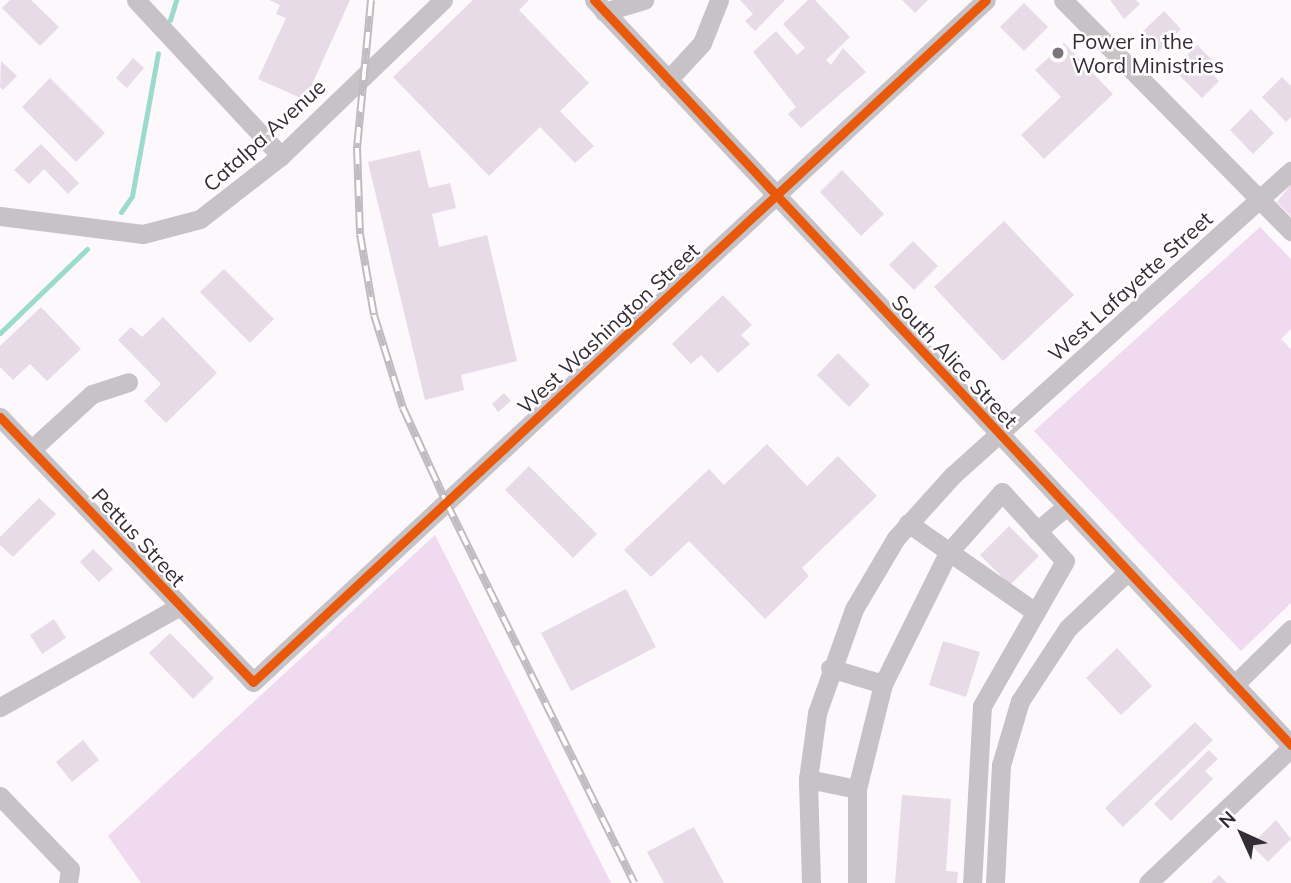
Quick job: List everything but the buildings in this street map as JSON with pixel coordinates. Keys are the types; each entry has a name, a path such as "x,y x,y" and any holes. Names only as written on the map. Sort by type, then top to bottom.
{"street":[{"path":"136,0 281,156"},
{"name":"Catalpa Avenue","path":"0,216 114,233 159,232 200,219 223,205 281,156 443,0"},
{"path":"599,6 643,0"},
{"path":"668,80 702,43 719,0"},
{"name":"West Washington Street","path":"253,682 986,0"},
{"path":"1063,0 1291,231"},
{"name":"South Alice Street","path":"599,6 1291,746"},
{"name":"West Lafayette Street","path":"811,883 808,779 817,713 830,668 873,572 908,523 999,433 1291,171"},
{"path":"32,449 92,394 128,382"},
{"name":"Pettus Street","path":"0,418 253,682"},
{"path":"857,883 857,789 883,684 948,553 1002,492 1065,561 982,706 972,883"},
{"path":"1037,531 1067,506"},
{"path":"908,523 1035,612"},
{"path":"995,883 996,799 1020,701 1068,628 1128,571"},
{"path":"0,706 180,606"},
{"path":"1234,685 1291,629"},
{"path":"830,668 883,684"},
{"path":"1148,883 1291,746"},
{"path":"808,779 857,789"},
{"path":"0,796 69,876"}],"shaded area":[{"path":"1291,184 1291,216 1277,202"},
{"path":"1260,227 1291,259 1291,329 1281,339 1291,349 1291,603 1241,651 1034,431"},
{"path":"435,535 611,883 141,883 108,836"}],"waterway":[{"path":"170,20 176,0"},
{"path":"121,212 132,196 158,53"},
{"path":"0,333 87,249"}],"railway":[{"path":"371,0 357,148 360,234 374,315 403,408 446,502 634,883"}],"cycle path":[{"path":"594,0 1291,745"},
{"path":"0,417 253,682 986,0"}],"place":[{"name":"Power in the Word Ministries","path":"1058,53"}]}
